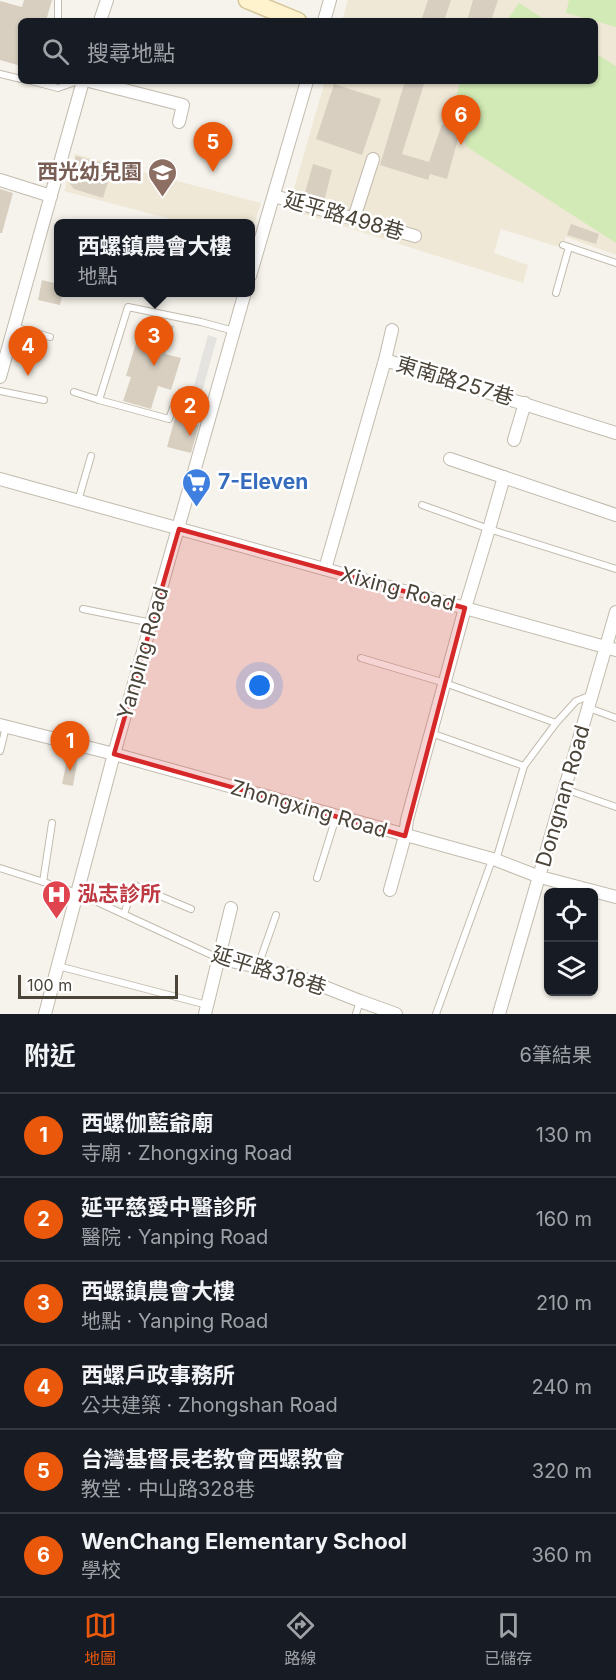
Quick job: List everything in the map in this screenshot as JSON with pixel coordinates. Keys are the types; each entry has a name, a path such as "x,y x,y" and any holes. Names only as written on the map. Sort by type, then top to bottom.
{"street":[{"path":"101,18 107,0"},
{"path":"247,0 291,18"},
{"path":"325,18 330,0"},
{"path":"0,377 51,196 79,84"},
{"path":"101,84 183,105 179,122"},
{"path":"255,259 306,84"},
{"path":"354,218 373,159"},
{"path":"0,180 51,196"},
{"name":"延平路498巷","path":"274,196 415,236"},
{"name":"Yanping Road","path":"45,1014 114,754 244,297"},
{"path":"326,569 392,330"},
{"name":"東南路257巷","path":"385,360 616,433"},
{"name":"東南路257巷","path":"513,440 525,403"},
{"path":"450,459 616,514"},
{"path":"390,890 465,608 504,477"},
{"name":"Xixing Road","path":"0,479 611,649"},
{"name":"Dongnan Road","path":"499,1014 593,694 611,649 616,612"},
{"name":"Zhongxing Road","path":"3,726 114,754 494,860 540,877 616,897"},
{"path":"206,1010 231,908"},
{"name":"延平路318巷","path":"218,958 297,976 396,1014"}],"lane":[{"path":"58,0 58,18"},
{"path":"0,74 18,78"},
{"path":"556,293 566,246 616,263"},
{"path":"99,400 128,307 234,331"},
{"path":"14,327 50,337"},
{"path":"0,390 44,400"},
{"path":"74,392 169,419 173,408 210,418"},
{"path":"78,501 91,456"},
{"path":"422,505 489,529 616,569"},
{"path":"83,609 152,623"},
{"path":"361,658 445,683 556,723"},
{"path":"436,1014 494,860 524,766 556,723 576,701 593,694"},
{"path":"589,708 616,718"},
{"path":"0,751 3,726"},
{"path":"431,733 524,766"},
{"path":"566,789 616,807"},
{"path":"317,878 336,817"},
{"path":"43,882 52,823"},
{"name":"延平路318巷","path":"0,868 78,893 218,958"},
{"path":"124,914 134,885 191,909"},
{"path":"257,967 276,915"},
{"path":"58,966 206,1010"},
{"path":"356,1014 360,1001"}],"highlighted area":[{"path":"179,529 465,608 405,836 114,754"}],"shaded area":[{"path":"348,0 616,0 616,255 566,237 562,248 501,229 494,253 528,265 523,283 288,209 324,84 598,84 598,18 343,18"},
{"name":"西光幼兒園","path":"75,154 261,203 255,222 255,219 171,219 64,191"},
{"path":"208,335 217,338 198,406 189,404"}],"green space":[{"path":"569,0 616,0 616,27 598,22 598,18 584,18 566,13"},
{"path":"519,3 542,18 509,18"},
{"path":"598,55 616,66 616,243 467,147 459,122 460,84 598,84"}],"building":[{"path":"24,0 52,0 47,18 18,18 18,65 0,60 0,1 22,7"},
{"path":"428,0 451,0 445,18 422,18"},
{"path":"473,0 498,0 492,18 468,18"},
{"path":"334,84 381,99 362,155 316,139"},
{"path":"404,84 424,84 402,154 429,162 442,124 461,128 447,179 430,174 428,180 380,165"},
{"path":"76,156 113,166 103,198 74,189 69,183"},
{"path":"313,164 332,170 324,202 304,196"},
{"path":"0,189 13,193 2,233 0,233"},
{"path":"571,224 599,234 596,244 567,235"},
{"path":"42,280 54,283 54,297 62,297 60,305 38,300"},
{"path":"148,318 174,326 165,354 181,358 171,390 158,386 151,409 123,401 131,377 126,376 136,343 140,344"},
{"path":"175,418 199,425 191,453 167,447"},
{"path":"68,755 78,757 73,786 62,784"}],"place":[{"name":"WenChang Elementary School","path":"461,145"},
{"name":"台灣基督長老教會西螺教會","path":"213,172"},
{"name":"西光幼兒園","path":"163,198"},
{"name":"西螺鎮農會大樓","path":"154,366"},
{"name":"西螺戶政事務所","path":"28,376"},
{"name":"延平慈愛中醫診所","path":"190,436"},
{"name":"7-Eleven","path":"197,508"},
{"name":"西螺伽藍爺廟","path":"70,771"},
{"name":"泓志診所","path":"56,920"}]}
